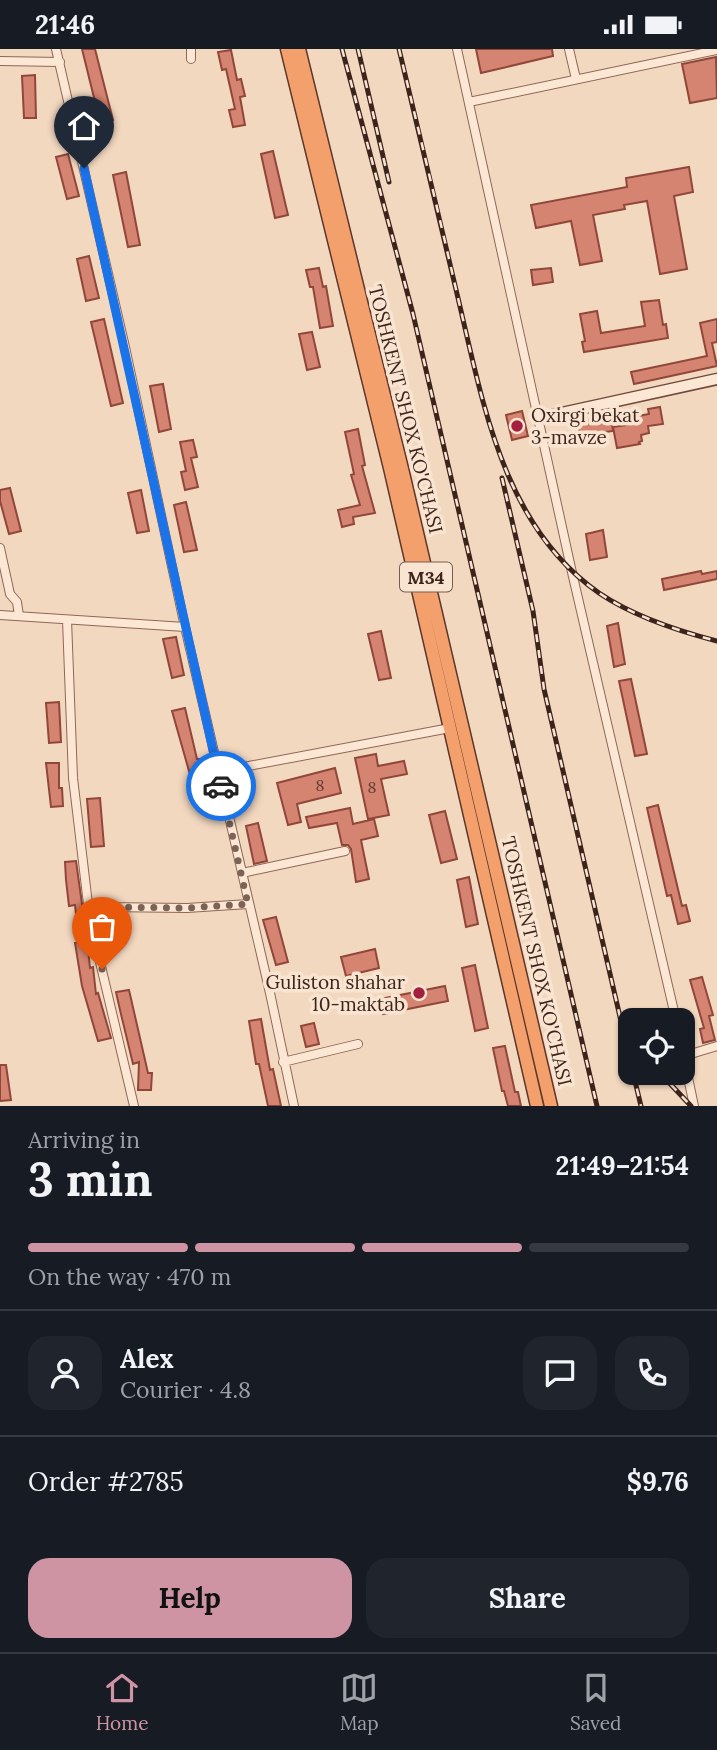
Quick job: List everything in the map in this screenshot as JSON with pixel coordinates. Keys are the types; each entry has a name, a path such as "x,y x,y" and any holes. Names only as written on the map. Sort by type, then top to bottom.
{"highway":[{"name":"TOSHKENT SHOX KO'CHASI","path":"287,49 551,1106"},
{"name":"TOSHKENT SHOX KO'CHASI","path":"299,49 403,473 450,728 537,1106"}],"main road":[{"path":"539,418 717,379"}],"street":[{"path":"56,49 294,1106"},
{"path":"191,49 191,59"},
{"path":"457,49 571,568 673,1008"},
{"path":"569,49 576,79"},
{"path":"469,102 717,50"},
{"path":"0,61 60,62"},
{"path":"0,548 10,594 17,602 19,615"},
{"path":"0,615 185,627"},
{"path":"67,620 73,778 88,904 104,907 187,908 248,904"},
{"path":"217,772 450,728"},
{"path":"242,873 345,851"},
{"path":"104,907 96,945 134,1106"},
{"path":"283,1062 358,1044"},
{"path":"695,1050 717,1045"},
{"path":"690,1085 694,1106"}],"building":[{"path":"82,49 95,49 113,120 100,122"},
{"path":"476,49 552,49 553,56 481,73"},
{"path":"231,50 237,80 241,79 245,96 240,97 245,125 233,127 229,110 235,109 226,69 222,70 218,52"},
{"path":"716,57 717,98 690,103 682,64"},
{"path":"35,75 36,118 24,118 22,76"},
{"path":"273,151 288,215 275,218 261,154"},
{"path":"68,154 79,196 67,199 56,157"},
{"path":"689,167 693,192 674,196 687,269 660,274 647,201 624,205 625,209 593,215 602,261 580,265 571,221 536,228 531,205 627,187 626,178"},
{"path":"126,172 140,245 128,247 113,175"},
{"path":"89,256 99,298 86,301 77,259"},
{"path":"319,268 323,287 326,286 333,326 320,328 313,287 310,287 306,270"},
{"path":"551,268 553,282 533,285 531,270"},
{"path":"659,300 668,338 584,352 582,342 585,341 580,314 597,311 601,333 645,326 641,302"},
{"path":"104,319 123,403 111,406 91,322"},
{"path":"717,319 717,342 712,343 717,366 634,384 631,372 707,356 700,323"},
{"path":"312,332 320,367 307,370 299,334"},
{"path":"163,384 171,429 159,432 150,386"},
{"path":"660,407 663,424 648,426 649,433 641,435 640,444 617,448 613,427 634,424 632,417 649,414 648,409"},
{"name":"Oxirgi bekat 3-mavze","path":"522,411 528,436 512,440 506,415"},
{"path":"611,417 613,431 591,434 592,437 581,439 577,422"},
{"path":"358,429 365,465 362,466 375,513 353,517 354,524 342,527 338,510 360,505 351,475 354,474 345,432"},
{"path":"193,440 197,457 191,458 198,487 185,490 181,472 186,471 180,442"},
{"path":"10,488 21,531 9,534 0,501 0,490"},
{"path":"141,490 149,531 137,533 128,493"},
{"path":"186,502 197,550 184,552 174,505"},
{"path":"603,530 607,557 590,560 586,534"},
{"path":"701,571 702,574 717,571 717,579 664,590 662,579"},
{"path":"618,623 625,664 614,667 607,626"},
{"path":"381,631 391,678 379,680 368,634"},
{"path":"176,637 184,675 172,678 163,639"},
{"path":"631,679 647,754 635,756 619,681"},
{"path":"59,702 61,742 49,743 46,703"},
{"path":"185,708 203,776 191,778 172,711"},
{"path":"376,754 378,766 404,761 407,774 381,779 389,815 368,819 355,758"},
{"path":"46,763 59,763 59,788 62,788 63,806 51,807"},
{"path":"335,768 341,793 297,804 301,822 288,825 277,783"},
{"path":"100,798 104,846 91,847 87,799"},
{"path":"658,805 682,906 686,905 690,921 678,924 671,895 667,896 647,808"},
{"path":"350,808 353,824 374,819 378,836 361,840 369,879 356,882 351,849 348,845 342,845 337,823 309,828 306,817"},
{"path":"445,811 457,859 441,863 429,815"},
{"path":"258,823 267,861 254,864 246,826"},
{"path":"76,861 83,911 88,911 90,928 86,928 90,968 93,967 96,994 98,993 111,1038 98,1041 82,986 75,943 79,942 75,905 69,906 65,862"},
{"path":"469,877 478,924 466,927 457,880"},
{"path":"276,917 288,962 276,965 263,920"},
{"path":"375,949 379,968 346,976 341,957"},
{"path":"475,965 488,1028 475,1031 462,968"},
{"path":"702,977 713,1015 709,1016 715,1040 703,1043 700,1029 704,1028 690,980"},
{"path":"445,986 448,1001 383,1014 380,999"},
{"path":"129,990 148,1073 152,1073 151,1090 138,1090 139,1062 133,1064 116,992"},
{"path":"261,1019 270,1070 273,1069 281,1106 268,1106 259,1064 256,1064 249,1021"},
{"path":"314,1023 319,1044 306,1047 301,1026"},
{"path":"505,1046 515,1092 518,1092 521,1106 508,1106 502,1091 493,1048"},
{"path":"0,1065 6,1065 11,1100 0,1101"}],"railway":[{"path":"342,49 413,314 597,1106"},
{"path":"358,49 389,182"},
{"path":"399,49 477,379 502,460 519,498 540,533 566,565 599,593 656,622 717,641"},
{"path":"502,478 533,611 544,689 618,1008"},
{"path":"636,1085 641,1106"},
{"path":"671,1085 691,1106"}],"way so far":[{"path":"102,969 96,945 104,907 187,908 248,904 221,786"}],"place":[{"name":"Oxirgi bekat 3-mavze","path":"517,426"},
{"name":"Guliston shahar 10-maktab","path":"419,993"}],"route":[{"path":"84,168 221,786"}]}
